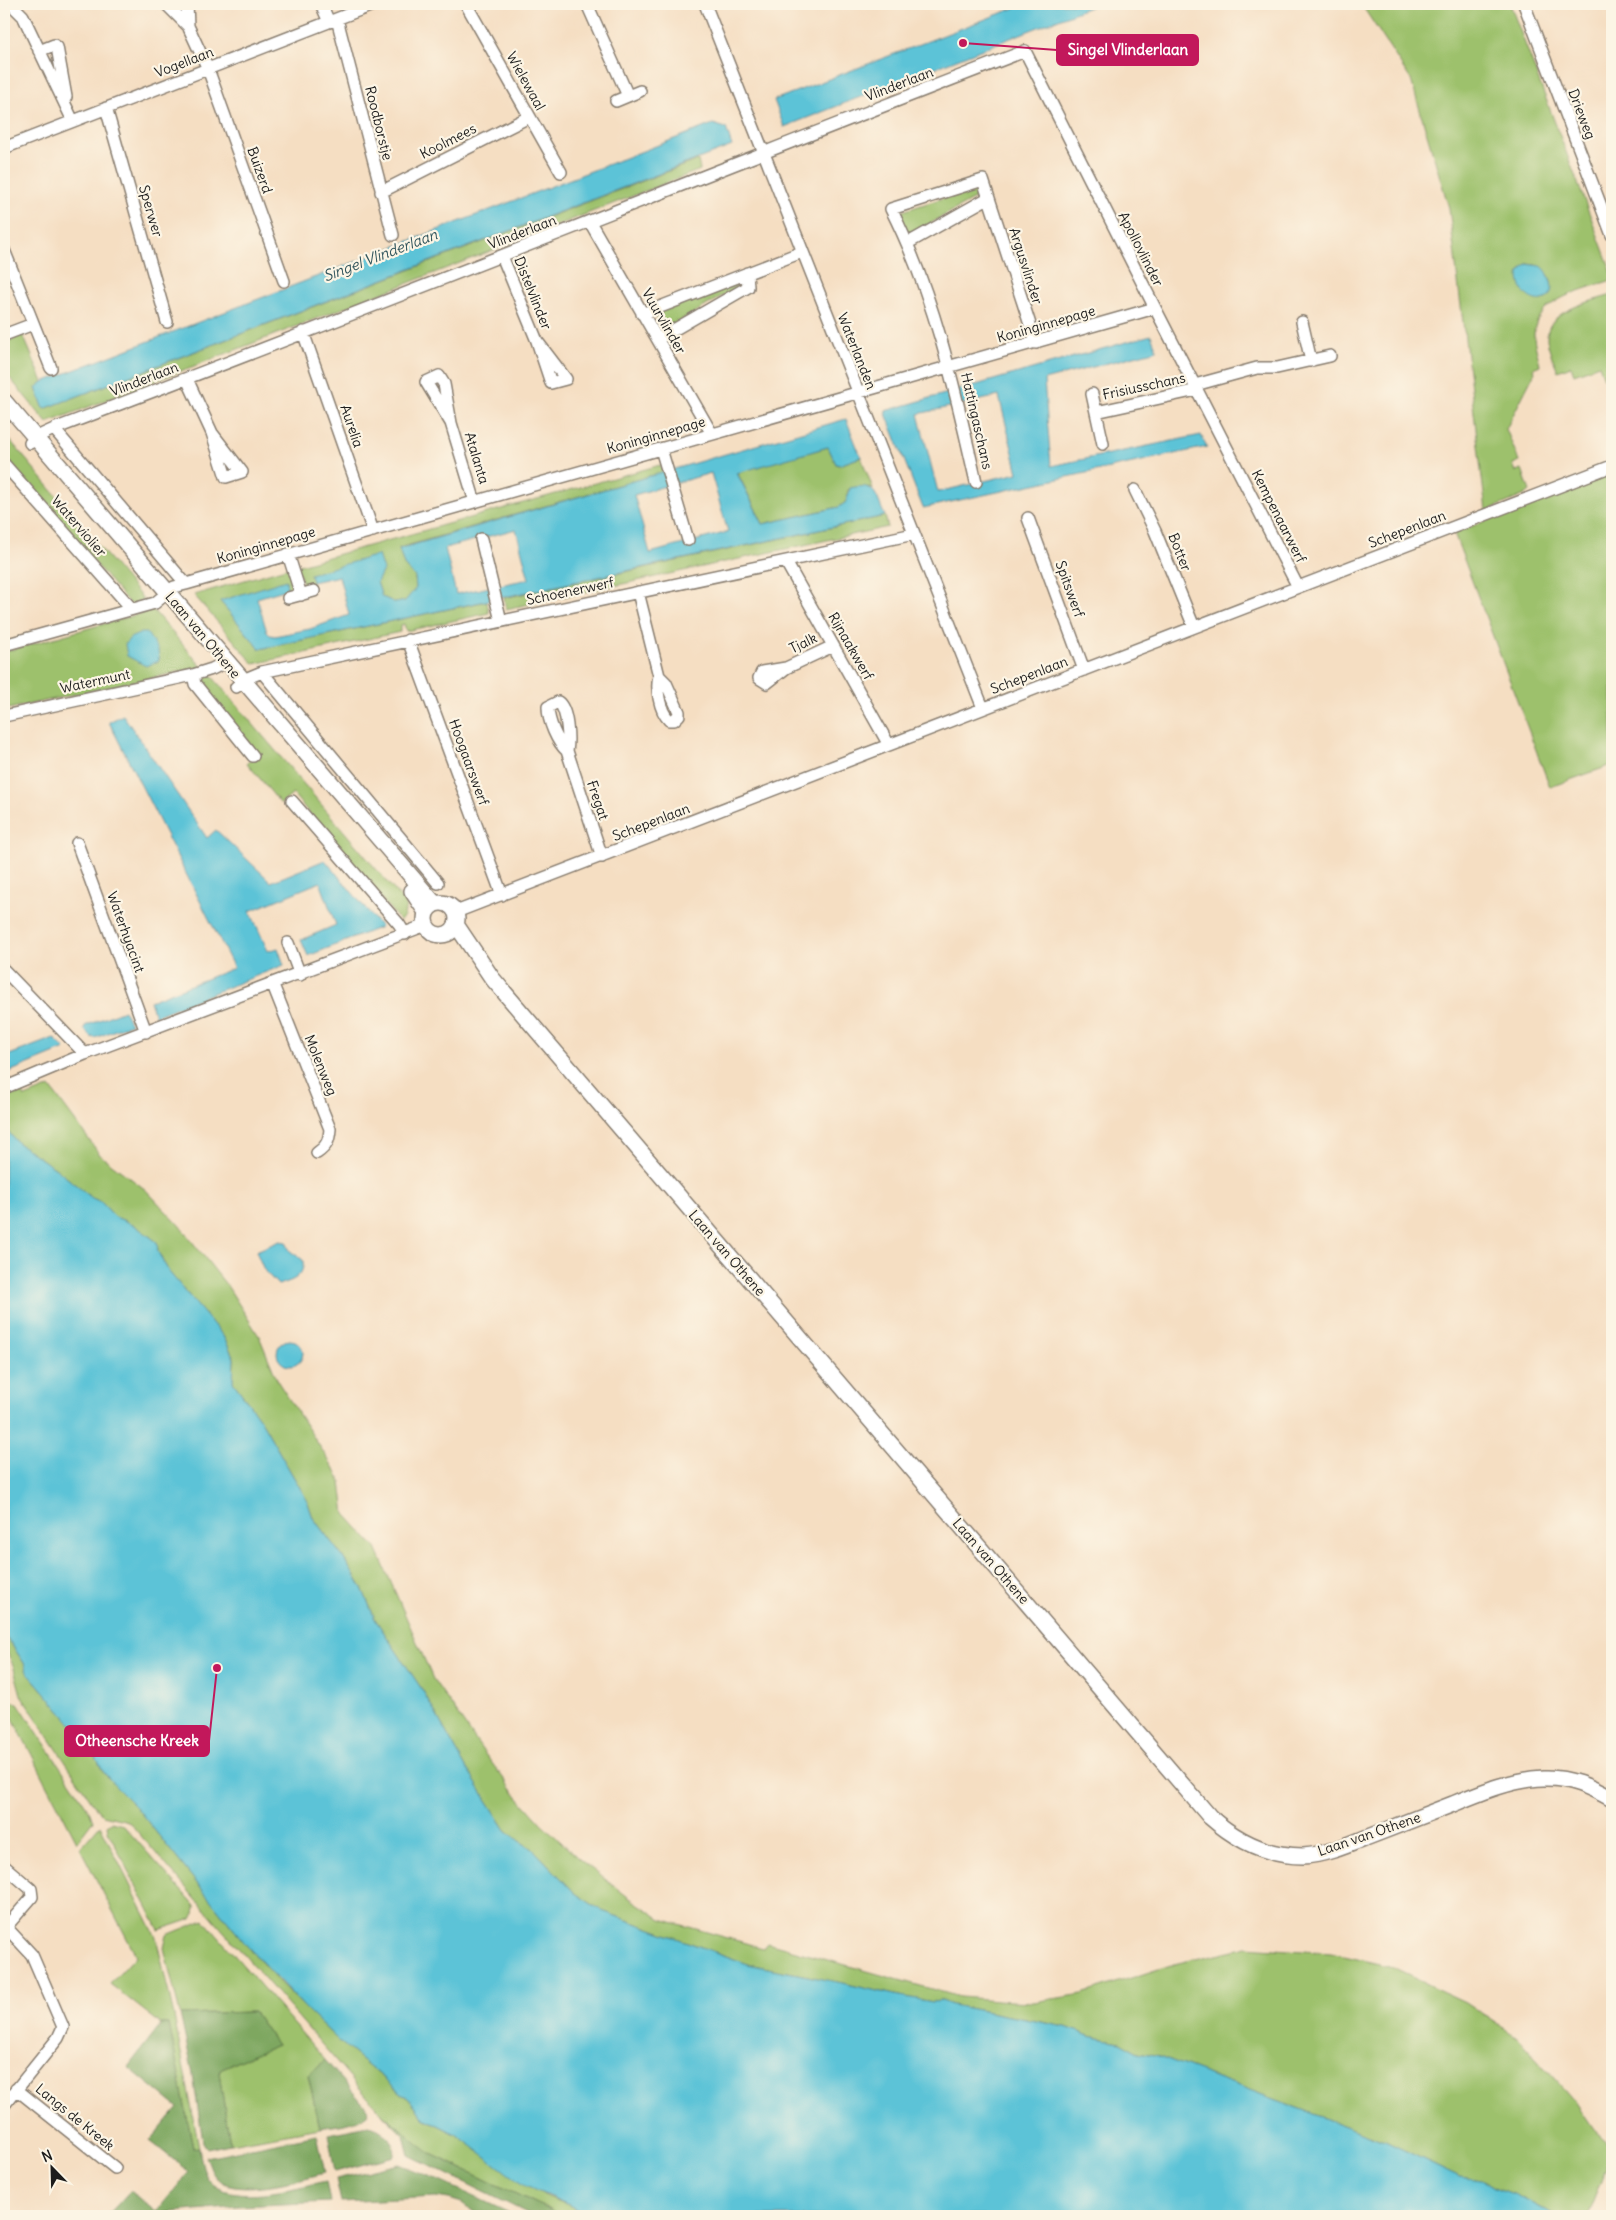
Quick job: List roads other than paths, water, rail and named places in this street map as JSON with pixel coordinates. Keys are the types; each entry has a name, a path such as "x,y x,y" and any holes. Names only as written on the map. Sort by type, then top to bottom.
{"street":[{"path":"11,4 23,16 70,116"},
{"path":"166,4 188,26"},
{"path":"187,4 188,26"},
{"name":"Roodborstje","path":"321,4 333,20 393,235"},
{"name":"Vogellaan","path":"4,148 70,116 106,108 375,4"},
{"name":"Wielewaal","path":"466,4 561,172"},
{"path":"587,4 628,96"},
{"name":"Waterlanden","path":"705,4 983,708"},
{"name":"Drieweg","path":"1524,4 1612,235"},
{"name":"Buizerd","path":"188,26 208,69 284,281"},
{"path":"39,51 54,45 57,47 70,116"},
{"name":"Vlinderlaan","path":"33,441 54,429 187,379 1025,51"},
{"name":"Apollovlinder","path":"1025,51 1232,459"},
{"path":"48,70 60,65"},
{"path":"616,100 640,91"},
{"name":"Sperwer","path":"106,108 167,322"},
{"name":"Koolmees","path":"381,192 529,117"},
{"name":"Argusvlinder","path":"950,367 908,243 891,209 982,180 1036,342"},
{"path":"908,243 988,198"},
{"name":"Vuurvlinder","path":"590,222 712,434"},
{"path":"4,250 51,368"},
{"path":"642,314 802,252"},
{"name":"Distelvlinder","path":"502,256 537,341"},
{"path":"658,339 748,287 747,273"},
{"name":"Koninginnepage","path":"164,595 174,587 1155,308"},
{"path":"1302,322 1311,360"},
{"path":"4,335 33,324"},
{"name":"Aurelia","path":"303,332 373,530"},
{"name":"Frisiusschans","path":"1096,412 1196,387 1257,368 1277,368 1330,356"},
{"name":"Hattingaschans","path":"950,367 976,482"},
{"path":"187,379 212,433"},
{"name":"Frisiusschans","path":"1092,394 1103,444"},
{"name":"Laan van Othene","path":"4,401 33,441 399,870 429,914"},
{"name":"Laan van Othene","path":"4,413 33,441"},
{"name":"Atalanta","path":"451,422 476,502"},
{"name":"Laan van Othene","path":"54,429 186,584"},
{"path":"661,449 688,540"},
{"name":"Kempenaarwerf","path":"1232,459 1298,587"},
{"name":"Waterviolier","path":"4,464 132,609"},
{"name":"Schepenlaan","path":"457,919 502,895 602,858 983,708 1612,466"},
{"name":"Botter","path":"1135,490 1155,531 1194,627"},
{"name":"Spitswerf","path":"1028,518 1084,670"},
{"name":"Schoenerwerf","path":"239,684 262,672 914,534"},
{"path":"481,539 501,621"},
{"path":"288,554 300,595"},
{"name":"Rijnaakwerf","path":"786,562 889,745"},
{"path":"288,598 314,591"},
{"path":"638,592 659,676"},
{"path":"4,646 155,603 164,595"},
{"name":"Hoogaarswerf","path":"408,640 502,895"},
{"name":"Tjalk","path":"786,668 833,646"},
{"name":"Watermunt","path":"4,716 193,675 223,664"},
{"name":"Laan van Othene","path":"262,672 438,883"},
{"path":"193,675 195,684 253,756"},
{"name":"Fregat","path":"567,751 602,858"},
{"path":"292,801 405,934"},
{"name":"Waterhyacint","path":"77,843 146,1032"},
{"path":"399,870 416,856"},
{"path":"4,1088 85,1054 300,975 405,934 429,914 447,904 457,919 451,933 444,935 434,934 429,914"},
{"name":"Laan van Othene","path":"457,919 492,978"},
{"name":"Laan van Othene","path":"444,935 492,978 1179,1781 1223,1828 1254,1846 1280,1854 1304,1856 1346,1845 1492,1788 1528,1779 1566,1780 1592,1788 1612,1799"},
{"path":"288,943 300,975"},
{"path":"4,970 85,1054"},
{"name":"Molenweg","path":"273,985 330,1129 330,1139 326,1146 317,1152"},
{"name":"Langs de Kreek","path":"4,1866 30,1889 32,1897 5,1929 32,1955 63,2027 58,2038 4,2105"},
{"name":"Langs de Kreek","path":"16,2089 115,2168"}],"water":[{"path":"1025,4 1097,4 784,127 774,100"},
{"path":"713,124 726,128 732,146 44,409 36,388 43,382"},
{"path":"1527,264 1541,266 1548,273 1552,289 1550,295 1545,299 1531,298 1520,285 1519,273"},
{"path":"1151,335 1157,350 1044,380 1051,466 1201,435 1207,447 923,508 885,411","holes":["999,396 1018,473 938,492 918,414"]},
{"path":"846,419 861,457 839,465 836,464 828,447 737,473 763,524 839,507 846,502 850,488 859,487 865,487 874,492 885,516 260,649 220,601 286,580 287,589 257,598 267,632 275,636 310,629 349,615 339,576 312,582 310,574 378,555 383,570 377,582 382,597 396,603 405,601 416,588 415,577 404,565 399,549","holes":["711,473 728,532 650,553 634,495","516,529 529,579 456,594 445,548"]},
{"path":"141,633 147,633 158,650 159,661 146,666 127,656 125,644 130,638"},
{"path":"123,715 207,838 216,830 271,882 325,860 381,927 308,956 301,940 336,925 320,882 250,911 268,951 278,948 284,965 155,1016 150,1001 234,968 109,722"},
{"path":"124,1010 131,1024 95,1038 91,1037 84,1029 85,1026"},
{"path":"54,1038 65,1049 4,1074 4,1057"},
{"path":"4,1127 18,1143 56,1169 92,1198 101,1202 115,1217 133,1224 157,1242 158,1252 169,1272 223,1336 234,1358 233,1382 260,1419 307,1500 313,1518 342,1556 362,1588 375,1619 423,1691 465,1766 506,1830 519,1841 533,1849 575,1893 602,1911 748,1964 895,1995 933,2002 942,2001 952,2005 1066,2027 1089,2036 1120,2042 1138,2052 1159,2056 1385,2141 1460,2177 1482,2180 1493,2187 1517,2195 1556,2216 588,2216 569,2205 523,2185 456,2134 424,2118 409,2099 339,2041 307,2010 248,1947 136,1807 102,1770 92,1748 27,1672 24,1663 4,1633"},
{"path":"280,1241 286,1242 290,1251 303,1260 303,1266 300,1274 288,1282 278,1285 264,1270 256,1251"},
{"path":"290,1340 299,1344 303,1353 299,1362 290,1366 281,1362 277,1353 281,1344"}],"place":[{"name":"Singel Vlinderlaan","path":"963,43"},
{"name":"Otheensche Kreek","path":"217,1668"}]}
